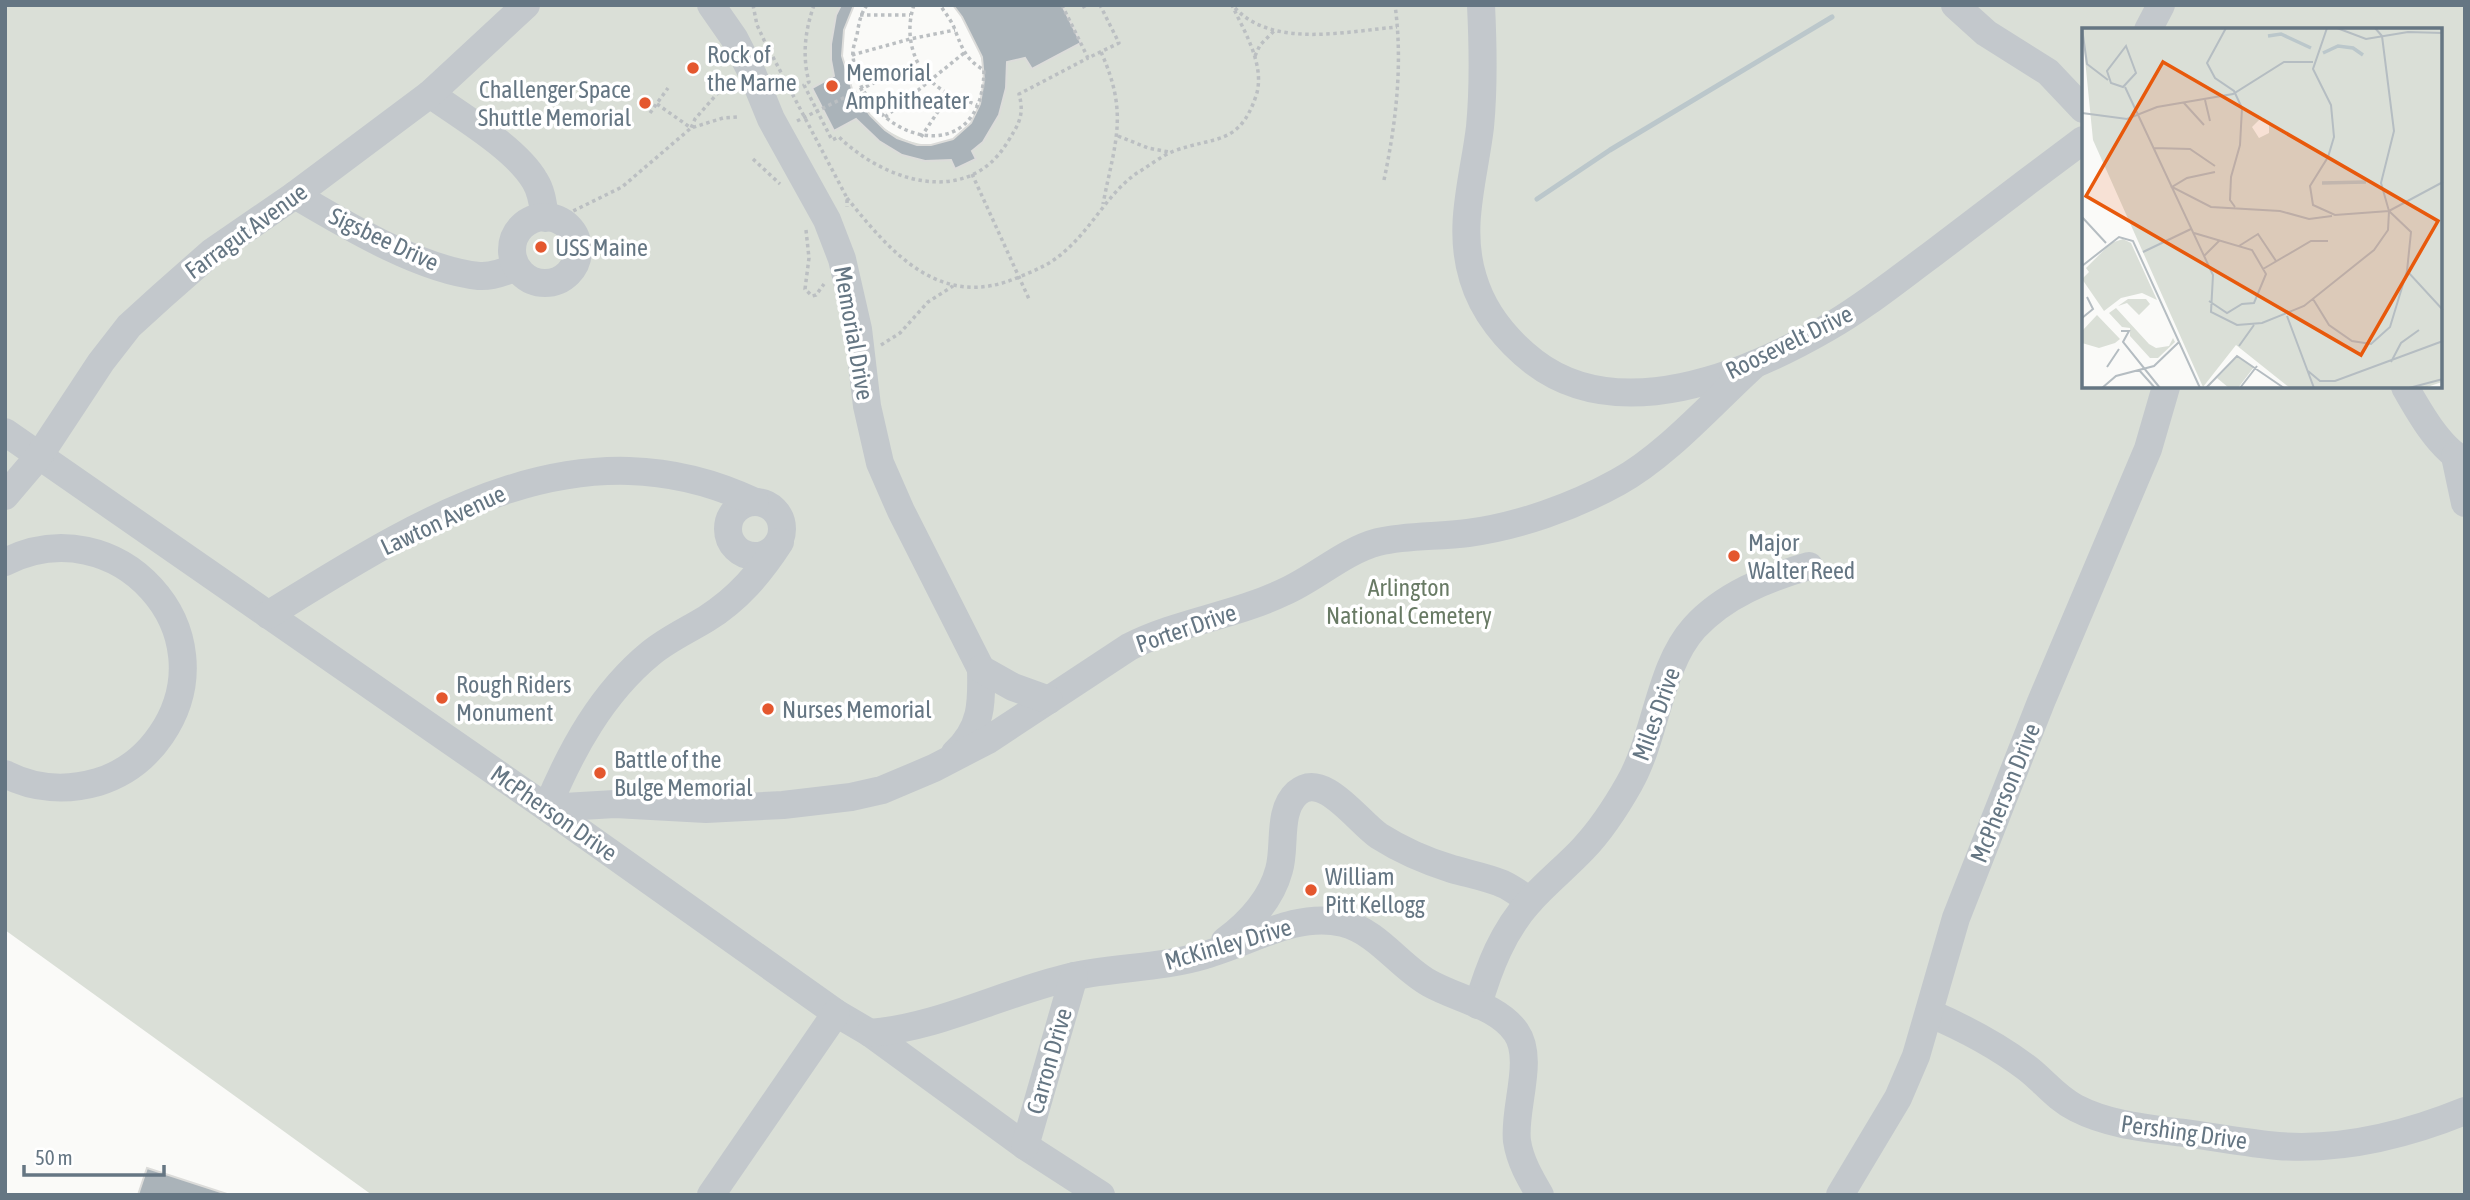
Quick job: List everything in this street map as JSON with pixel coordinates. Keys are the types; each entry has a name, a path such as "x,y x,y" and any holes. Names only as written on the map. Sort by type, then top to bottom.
{"lane":[{"name":"Farragut Avenue","path":"5,496 39,456 101,362 129,326 212,252 295,195 430,94 526,5"},
{"name":"Memorial Drive","path":"711,5 734,38 771,119 830,227 842,259 858,329 869,424 880,463 901,511 981,669"},
{"name":"Roosevelt Drive","path":"1481,5 1484,50 1482,99 1465,231 1468,257 1476,286 1505,335 1546,371 1576,384 1611,392 1684,388 1755,364 1826,329 1855,311 2082,141"},
{"path":"1955,5 1986,33 2048,72 2082,108"},
{"path":"2149,28 2161,5"},
{"path":"430,94 511,154 535,180 550,218"},
{"name":"Sigsbee Drive","path":"295,195 396,250 445,268 481,276 503,273 516,267"},
{"path":"550,218 571,229 579,250 571,271 554,282 543,283 524,275 516,267 513,247 515,237 530,221 550,218"},
{"name":"Porter Drive","path":"547,808 615,804 706,809 783,805 851,797 882,790 988,740 1115,654 1138,642 1261,602 1295,587 1367,546 1394,539 1492,529 1538,516 1592,495 1620,481 1657,455 1755,364"},
{"name":"McPherson Drive","path":"1840,1195 1898,1097 1916,1056 1956,918 2041,702 2148,449 2166,388"},
{"path":"2406,388 2416,407 2460,459 2465,503"},
{"name":"McPherson Drive","path":"5,432 547,808 836,1013 870,1033 1025,1146 1101,1195"},
{"name":"Lawton Avenue","path":"268,615 351,564 433,519 480,498 552,478 601,471 645,472 699,480 764,503 779,514 783,533 780,542"},
{"path":"755,502 741,506 731,517 728,529 733,546 743,554 758,557 767,554 780,542"},
{"path":"126,565 149,533"},
{"path":"547,808 587,727 611,693 652,652 707,618 739,594 767,562 780,542"},
{"path":"5,562 40,550 63,547 108,556 126,565 157,594 176,629 181,649 180,688 167,726 142,757 108,779 89,785 49,788 5,774"},
{"name":"Miles Drive","path":"1478,1004 1490,964 1515,921 1530,901 1585,847 1610,815 1630,782 1644,753 1671,668 1692,630 1712,610 1735,595 1781,574 1809,566"},
{"path":"949,759 967,742 978,722 981,669 1013,687 1049,700"},
{"path":"1206,955 1246,925 1263,903 1280,869 1286,813 1292,799 1306,788 1318,786 1328,791 1368,828 1422,859 1506,885 1530,901"},
{"name":"McKinley Drive","path":"870,1033 908,1027 1074,976 1142,968 1206,955 1266,933 1305,922 1328,920 1360,929 1426,982 1478,1004 1503,1019 1515,1031 1522,1044 1524,1056 1516,1121 1517,1143 1540,1195"},
{"name":"Carron Drive","path":"1025,1146 1074,976"},
{"path":"711,1195 836,1013"},
{"name":"Pershing Drive","path":"1929,1013 2018,1062 2059,1098 2077,1109 2115,1124 2279,1146 2316,1147 2383,1138 2465,1111"}],"path":[{"path":"814,5 806,37 805,65 809,82 804,85 832,140 839,137 872,163 893,173 912,180 933,182 972,174 988,164 1003,149 1017,127 1023,109 1019,94 1119,43 1100,5"},
{"path":"867,5 860,15 852,55 862,90 885,117 921,136 933,138 948,134 968,119 984,86 984,70 973,64 964,52 940,5"},
{"path":"914,5 910,39 916,62 930,81 949,95 977,104"},
{"path":"1062,5 1088,58"},
{"path":"1232,5 1249,20 1273,31 1309,34 1397,27"},
{"path":"847,198 881,240 922,274 954,285 990,287 1041,268 1066,251 1102,206 1135,175 1171,152 1222,139 1235,132 1244,122 1259,83 1255,56 1232,5"},
{"path":"1384,180 1398,71 1395,5"},
{"path":"860,15 911,16"},
{"path":"852,55 955,30"},
{"path":"1255,56 1260,45 1273,31"},
{"path":"885,117 964,52"},
{"path":"1101,52 1111,74 1115,93 1118,136 1102,206"},
{"path":"797,121 916,62"},
{"path":"691,128 695,119 734,75"},
{"path":"650,113 668,88"},
{"path":"921,136 949,95"},
{"path":"657,104 691,128"},
{"path":"550,218 622,187 691,128 723,118 738,117"},
{"path":"1118,136 1148,148 1171,152"},
{"path":"972,174 1029,299"},
{"path":"809,222 806,235 809,258 805,289 812,296 822,288"},
{"path":"876,347 900,332 928,302 954,285"}],"green space":[{"name":"Arlington National Cemetery","path":"5,5 854,5 844,30 844,65 855,96 876,121 902,138 929,145 955,139 974,119 984,83 982,63 975,41 953,5 2465,5 2465,1195 372,1195 5,930"}],"building":[{"name":"Memorial Amphitheater","path":"841,5 854,5 844,30 842,56 852,89 870,115 885,130 897,138 917,145 931,145 953,139 971,123 980,104 984,80 982,57 953,5 1062,5 1081,43 1032,69 1025,58 1007,62 1006,88 999,115 983,142 972,151 976,159 955,169 951,160 925,161 902,155 879,141 856,119 834,131 812,88 834,76 831,44 836,15"},
{"path":"147,1168 230,1195 138,1195"}],"waterway":[{"path":"1537,199 1610,150 1832,17"}],"place":[{"name":"Rock of the Marne","path":"693,68"},
{"name":"Memorial Amphitheater","path":"832,86"},
{"name":"Challenger Space Shuttle Memorial","path":"645,103"},
{"name":"USS Maine","path":"541,247"},
{"name":"Major Walter Reed","path":"1734,556"},
{"name":"Rough Riders Monument","path":"442,698"},
{"name":"Nurses Memorial","path":"768,709"},
{"name":"Battle of the Bulge Memorial","path":"600,773"},
{"name":"William Pitt Kellogg","path":"1311,890"}]}
